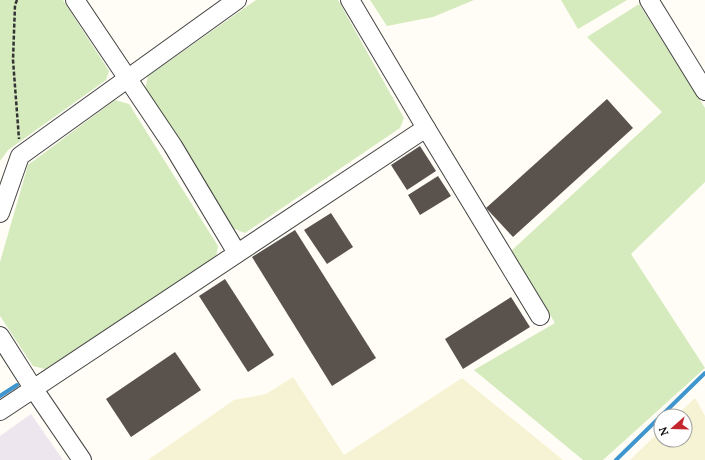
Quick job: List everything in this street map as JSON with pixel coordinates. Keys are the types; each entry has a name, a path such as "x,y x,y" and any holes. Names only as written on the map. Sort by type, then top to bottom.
{"street":[{"path":"76,0 173,146 237,253"},
{"path":"0,213 20,156 237,0"},
{"path":"350,0 540,316"},
{"path":"649,0 705,91"},
{"path":"0,411 426,128"},
{"path":"0,336 82,460"}],"path":[{"path":"17,0 15,5 13,60 20,156"}],"shaded area":[{"path":"293,377 344,455 462,378 563,460 148,460 234,400 266,394"},
{"path":"695,398 705,416 705,460 630,460 653,438 653,448 693,448 693,408 684,408"},
{"path":"31,414 63,460 0,460 0,436"}],"green space":[{"path":"0,0 63,0 109,71 106,80 8,150 0,161"},
{"path":"256,0 338,0 404,118 400,128 245,233 232,228 145,89 148,76"},
{"path":"370,0 474,0 433,17 387,26"},
{"path":"561,0 627,0 578,29"},
{"path":"639,4 705,108 705,182 631,254 705,368 661,408 653,408 653,415 603,460 583,460 474,370 555,323 511,251 662,112 587,37"},
{"path":"115,100 129,104 218,246 216,258 45,369 33,366 0,316 0,262 28,165"}],"building":[{"path":"607,99 633,128 513,237 486,208"},
{"path":"420,146 436,171 407,190 391,165"},
{"path":"438,176 451,196 420,215 408,195"},
{"path":"331,213 353,247 327,264 304,230"},
{"path":"295,230 376,358 332,386 252,257"},
{"path":"225,279 274,355 248,372 199,296"},
{"path":"511,297 530,327 463,369 445,339"},
{"path":"175,352 201,390 131,437 106,399"}],"waterway":[{"path":"669,408 705,373"},
{"path":"0,396 17,385"},
{"path":"616,460 653,424"}]}
